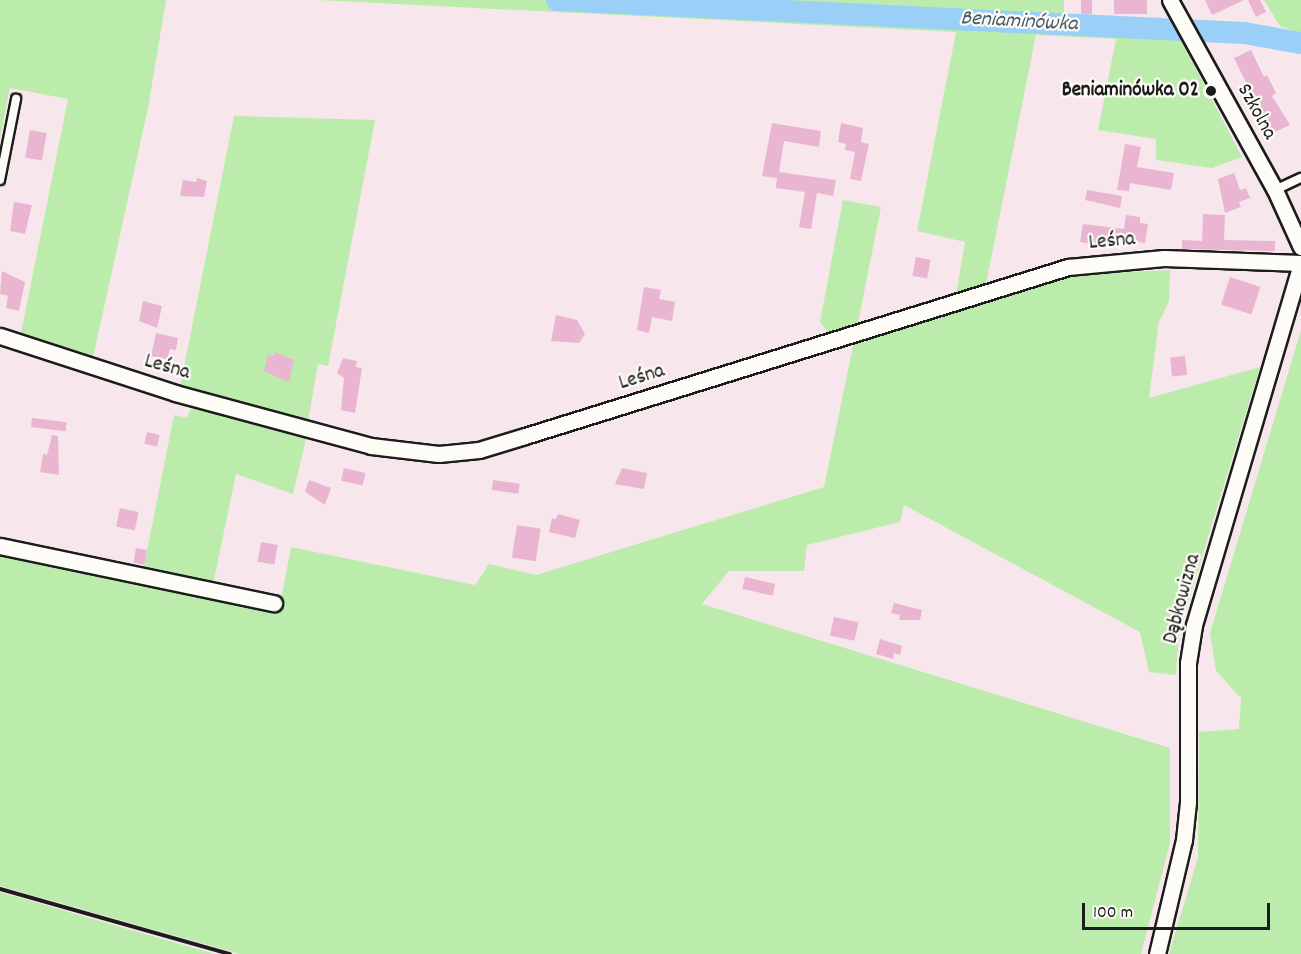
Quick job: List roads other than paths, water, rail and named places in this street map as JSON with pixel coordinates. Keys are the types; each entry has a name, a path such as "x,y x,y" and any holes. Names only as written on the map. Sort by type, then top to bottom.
{"street":[{"name":"Szkolna","path":"1170,0 1275,190 1301,247"},
{"name":"Leśna","path":"0,336 154,387 361,444 411,454 439,454 479,450 1068,267 1164,258 1301,263"},
{"name":"Dąbkowizna","path":"1157,954 1184,840 1188,803 1188,663 1194,625 1301,263"},
{"path":"0,546 274,603"}],"lane":[{"path":"0,180 16,99"},
{"path":"1275,190 1301,178"}],"waterway":[{"name":"Beniaminówka","path":"557,0 1244,33 1301,43"}],"railway":[{"path":"0,889 230,954"}],"place":[{"name":"Beniaminówka 02","path":"1211,91"}]}
